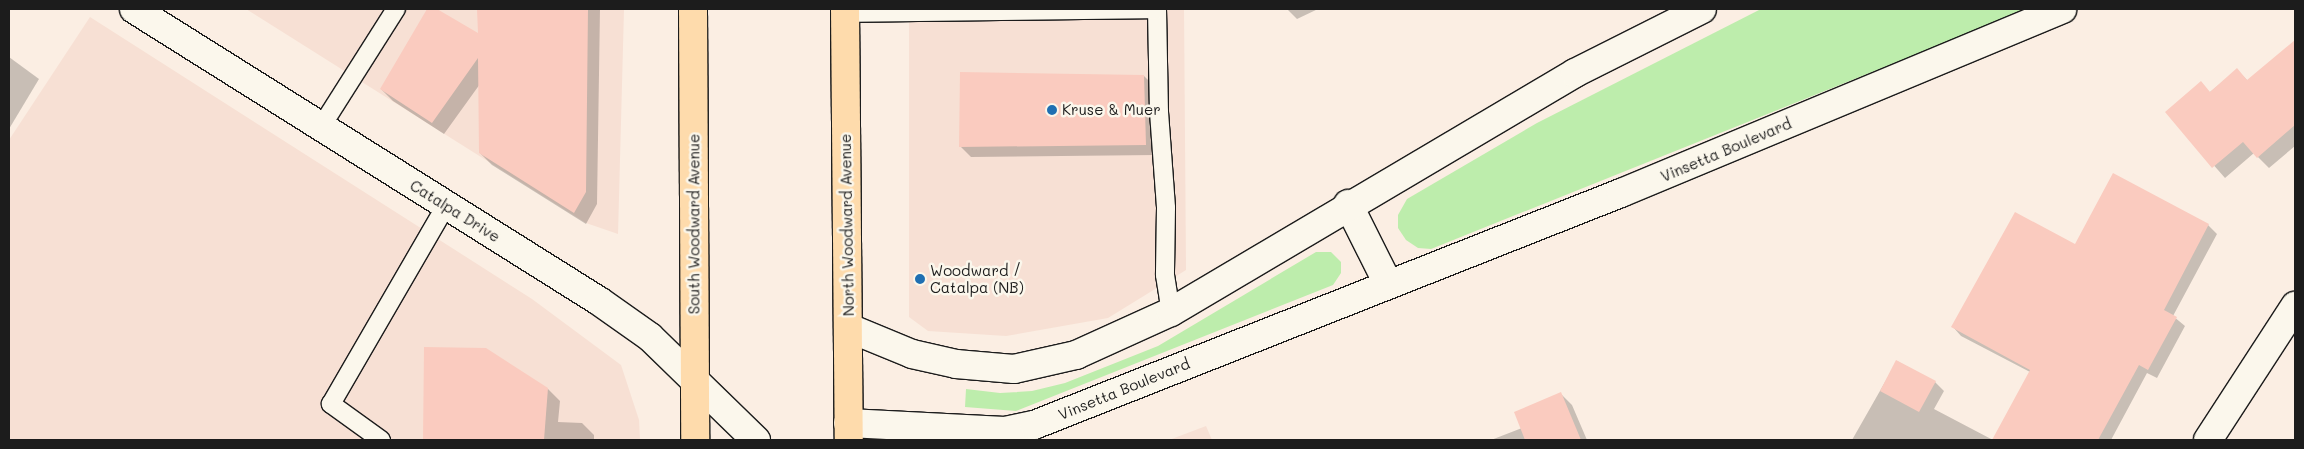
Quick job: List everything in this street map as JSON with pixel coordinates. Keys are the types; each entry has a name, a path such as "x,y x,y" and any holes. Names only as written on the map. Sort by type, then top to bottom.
{"main road":[{"name":"South Woodward Avenue","path":"693,9 695,440"},
{"name":"North Woodward Avenue","path":"842,10 845,46 849,432"}],"street":[{"name":"Catalpa Drive","path":"134,9 613,311 650,337 756,440"},
{"path":"849,328 912,354 956,364 1014,369 1076,355 1171,312 1348,204 1575,73 1702,9"},
{"name":"Vinsetta Boulevard","path":"849,432 1005,431 1034,425 1630,190 2062,9"},
{"path":"1348,204 1388,284"},
{"path":"2208,440 2295,306"}],"lane":[{"path":"321,127 396,9"},
{"path":"842,10 1157,9 1159,112 1166,208 1165,274 1171,312"},
{"path":"381,440 331,404 446,206"}],"shaded area":[{"path":"246,9 624,9 618,234 586,223"},
{"path":"909,9 1184,9 1186,270 1108,318 1006,336 928,331 909,317"},
{"path":"90,17 532,299 621,365 639,420 640,440 9,440 9,140"},
{"path":"1206,426 1212,440 1169,440"}],"green space":[{"path":"1761,9 2029,9 1431,249 1418,248 1406,240 1398,228 1398,215 1407,199 1537,123"},
{"path":"1316,252 1331,252 1341,262 1341,273 1333,285 1016,411 965,407 966,389 1000,393 1032,391 1065,383 1158,346"}],"building":[{"path":"427,9 437,9 478,33 477,9 588,9 586,192 574,213 479,153 478,58 432,123 380,89"},
{"path":"2295,40 2295,125 2257,158 2243,142 2212,168 2165,112 2201,81 2210,92 2237,68 2247,80"},
{"name":"Kruse & Muer","path":"960,72 1144,75 1146,145 959,147"},
{"path":"2113,173 2209,224 2164,310 2177,317 2148,370 2139,365 2098,440 1992,440 2030,370 1951,327 2015,212 2075,244"},
{"path":"424,347 486,348 548,388 544,440 423,440"},
{"path":"1896,360 1936,381 1919,412 1880,391"},
{"path":"1561,392 1581,440 1525,440 1514,412"}],"place":[{"name":"Kruse & Muer","path":"1052,110"},
{"name":"Woodward / Catalpa (NB)","path":"920,279"}]}
